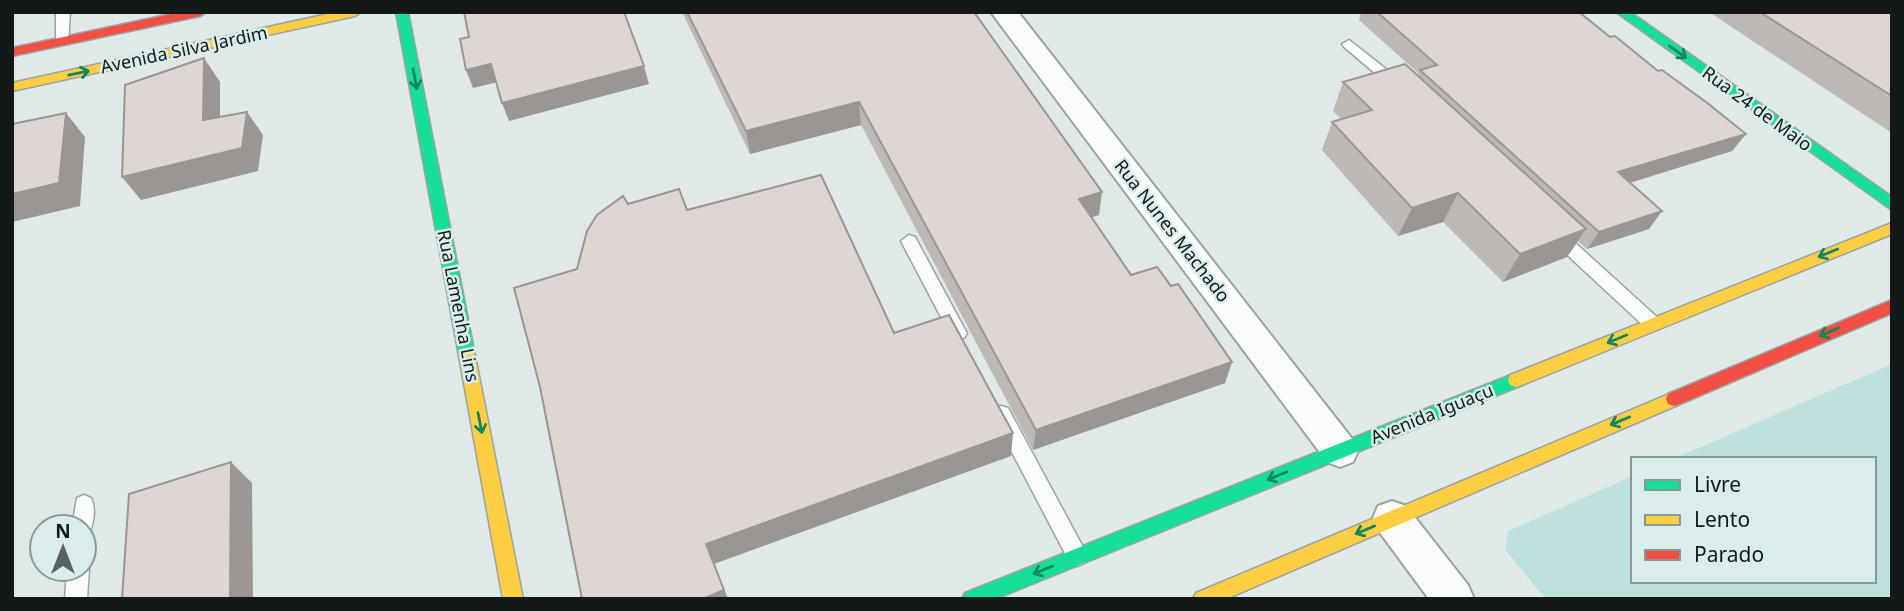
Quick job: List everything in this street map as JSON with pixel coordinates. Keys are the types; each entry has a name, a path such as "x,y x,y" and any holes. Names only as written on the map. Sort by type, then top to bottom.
{"main road":[{"name":"Avenida Silva Jardim","path":"12,52 200,12"},
{"name":"Avenida Silva Jardim","path":"12,87 355,12"},
{"name":"Rua Lamenha Lins","path":"402,12 513,599"},
{"name":"Rua 24 de Maio","path":"1622,12 1892,205"},
{"name":"Avenida Iguaçu","path":"972,599 1892,228"},
{"path":"1203,599 1892,306"},
{"path":"1064,578 1077,556"}],"street":[{"name":"Rua Nunes Machado","path":"1004,12 1340,450"},
{"path":"1392,518 1454,599"}],"lane":[{"path":"62,12 62,41"},
{"path":"1349,44 1413,100"},
{"path":"1542,221 1653,324"},
{"path":"909,241 967,350"},
{"path":"993,398 1077,556"},
{"path":"83,513 84,504"}],"shaded area":[{"path":"1892,364 1892,599 1546,599 1505,550 1508,531 1631,477 1631,583 1876,583 1876,457 1678,457"}],"building":[{"path":"464,12 624,12 644,66 502,103 491,64 466,70 460,39 469,37"},
{"path":"687,12 974,12 1102,192 1079,199 1131,275 1157,267 1171,286 1178,284 1232,362 1036,430 859,102 746,131"},
{"path":"1377,12 1579,12 1610,37 1615,36 1658,71 1662,70 1706,102 1746,134 1618,172 1662,211 1599,232 1420,70 1437,65"},
{"path":"1760,12 1892,12 1892,96"},
{"path":"204,58 203,120 247,112 242,148 122,177 125,85"},
{"path":"1405,64 1586,229 1520,254 1458,193 1412,208 1332,122 1372,110 1343,82"},
{"path":"66,113 59,183 12,194 12,124"},
{"path":"821,175 894,333 949,315 1013,433 706,544 724,590 703,599 582,599 540,387 514,288 577,269 587,231 597,215 623,196 628,204 679,189 687,210"},
{"path":"231,462 230,599 122,599 129,494"}],"traffic: fast":[{"path":"402,12 467,356"},
{"path":"1622,12 1892,205"},
{"path":"972,599 1516,380"}],"traffic: slow":[{"path":"12,87 355,12"},
{"path":"1516,380 1892,228"},
{"path":"467,356 513,599"},
{"path":"1203,599 1674,399"}],"traffic: jam":[{"path":"12,52 200,12"},
{"path":"1674,399 1892,306"}]}
